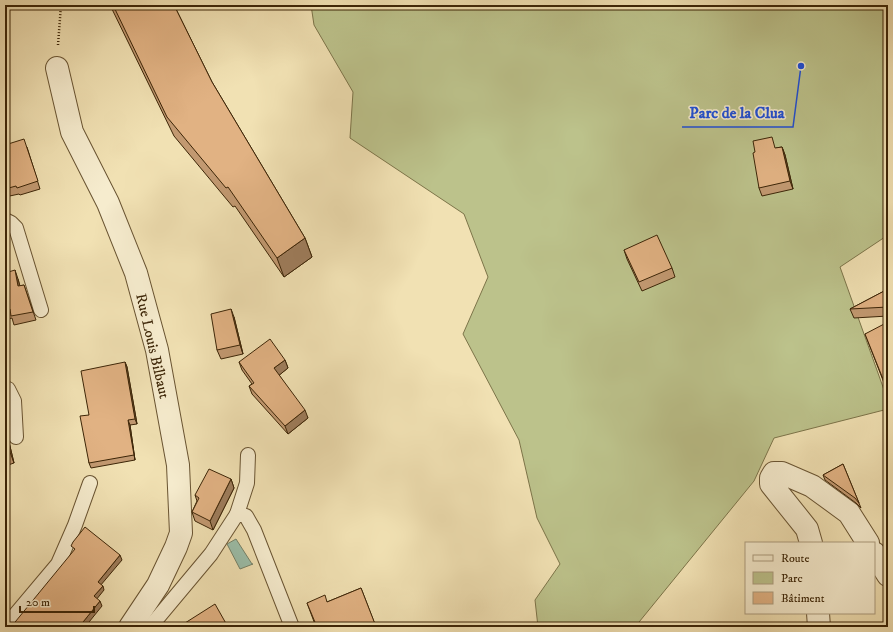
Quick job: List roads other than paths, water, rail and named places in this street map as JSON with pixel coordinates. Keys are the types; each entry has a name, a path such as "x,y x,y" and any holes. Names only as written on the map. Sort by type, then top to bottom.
{"street":[{"name":"Rue Louis Bilbaut","path":"57,68 72,132 108,203 136,273 157,350 178,465 181,533 158,585 130,627"},
{"path":"811,542 807,529 771,484 771,478 774,473 782,473 812,486 849,513 867,542"},
{"path":"875,555 888,575"},
{"path":"818,614 819,627"}],"lane":[{"path":"5,220 16,228 41,310"},
{"path":"5,388 8,389 14,401 16,437"},
{"path":"150,627 211,554 237,514 247,482 248,455"},
{"path":"5,627 58,564 75,525 90,483"},
{"path":"237,514 246,516 254,530 292,627"}],"place":[{"name":"Parc de la Clua","path":"801,66"}]}
